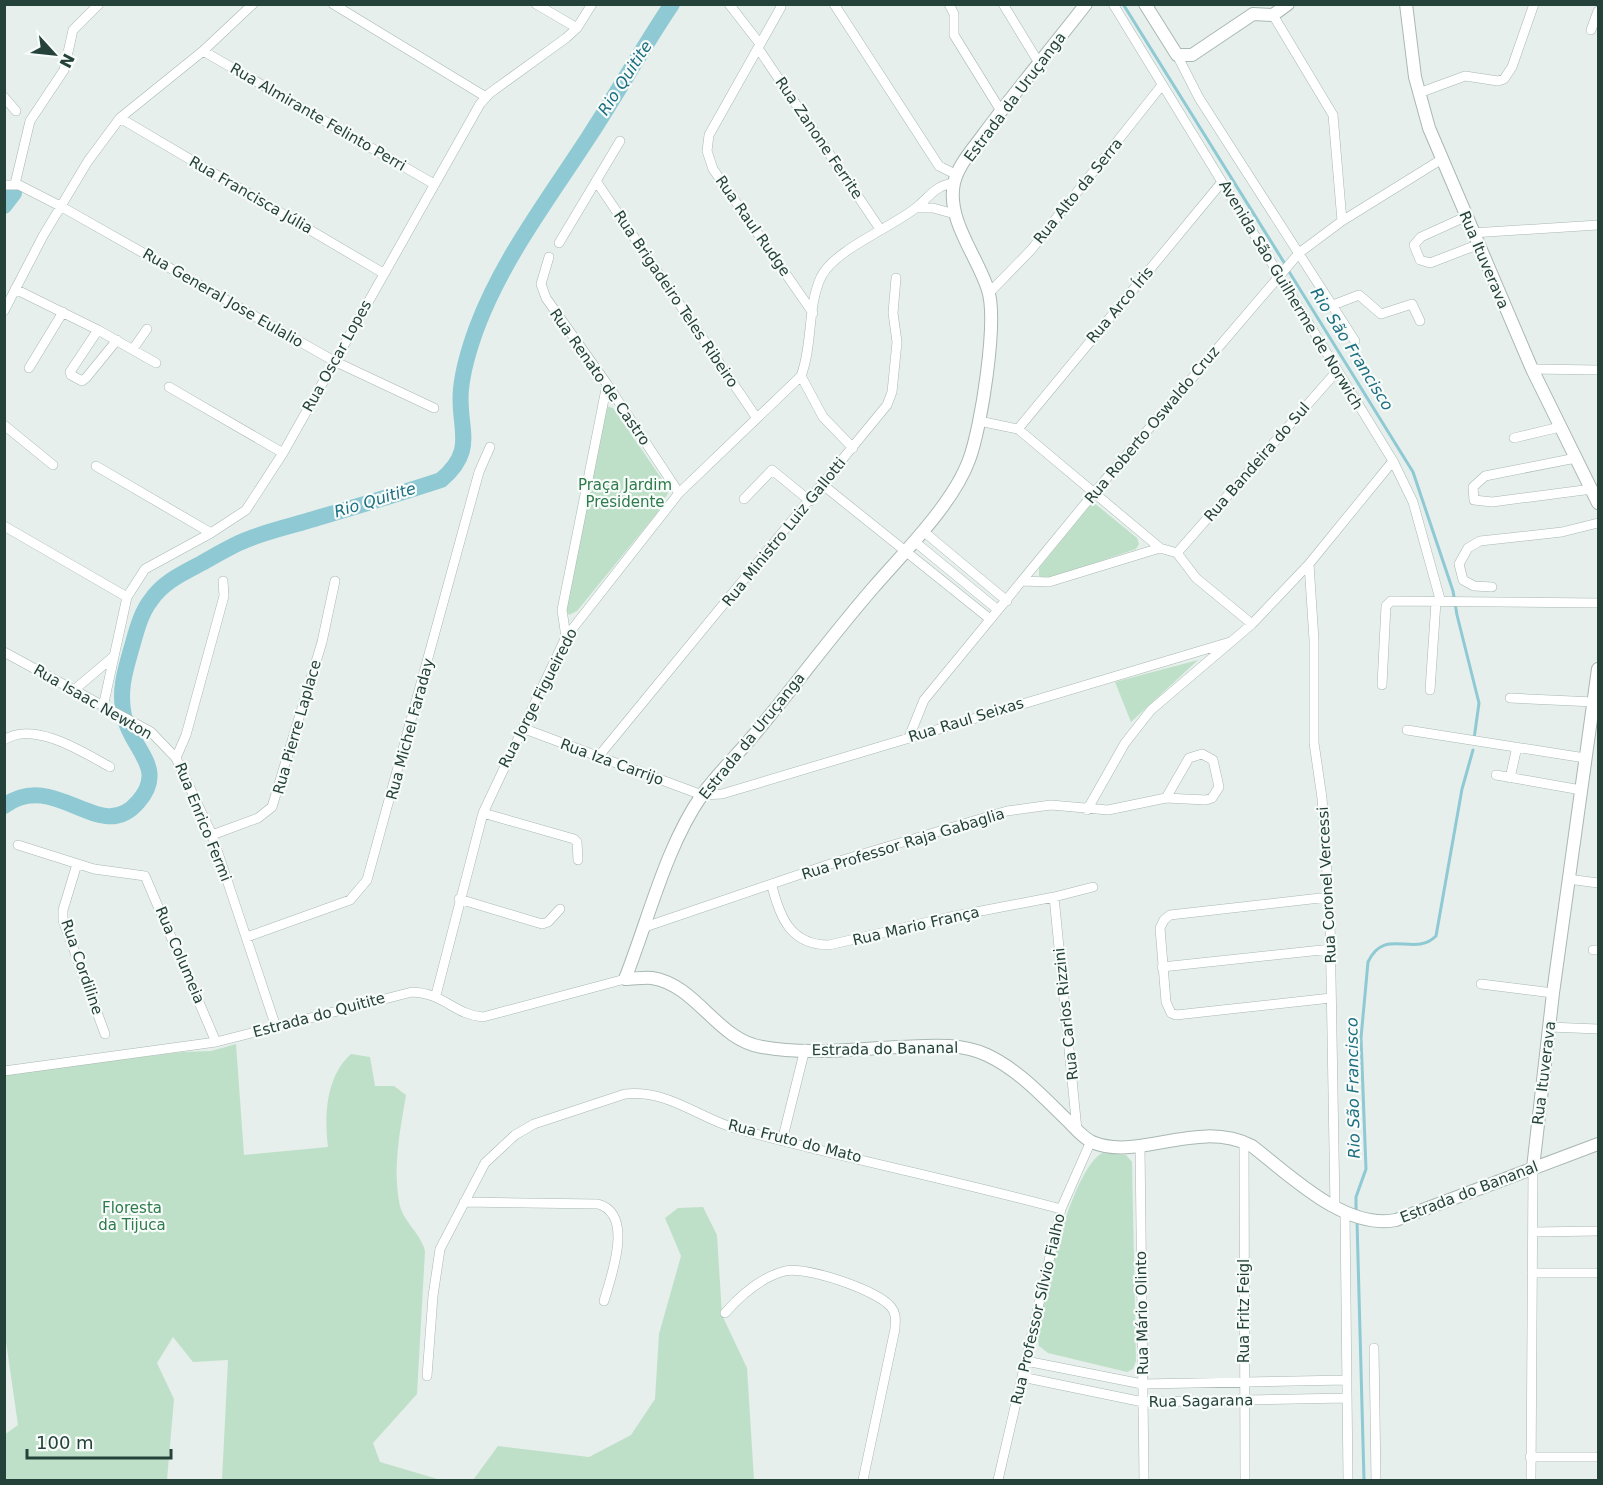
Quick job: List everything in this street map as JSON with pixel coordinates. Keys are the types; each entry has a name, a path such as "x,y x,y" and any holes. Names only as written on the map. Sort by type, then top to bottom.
{"street":[{"path":"10,185 30,121 64,70 73,30 99,4"},
{"path":"4,311 88,161 120,118 203,51 253,4"},
{"path":"333,4 486,97"},
{"path":"536,4 577,28"},
{"name":"Rua Oscar Lopes","path":"107,709 113,657 127,597 145,569 211,533 250,506 283,453 383,273 486,97 577,28 592,4"},
{"name":"Rua Zanone Ferrite","path":"729,4 880,229"},
{"path":"834,4 939,166 956,179 932,191 917,208 880,229 830,266 822,275 817,288 807,359 801,376 823,417 853,448"},
{"path":"950,4 954,12 954,35 1001,111"},
{"path":"1003,4 1039,63"},
{"name":"Estrada da Uruçanga","path":"625,980 676,844 702,795 923,531 963,473 969,460 979,421 990,326 989,293 955,214 952,197 956,179 1001,111 1086,4"},
{"name":"Avenida São Guilherme de Norwich","path":"1113,4 1222,182 1282,272 1337,370 1393,461 1413,502 1445,601 1430,690"},
{"name":"Avenida São Guilherme de Norwich","path":"1144,4 1298,254 1355,341"},
{"path":"1177,55 1192,55 1253,14 1288,4"},
{"name":"Rua Ituverava","path":"1406,4 1419,93 1442,159 1474,239 1532,369 1599,503"},
{"path":"1419,93 1465,76 1498,81 1504,79 1512,67 1534,4"},
{"path":"759,46 781,7"},
{"path":"1273,10 1333,115 1342,221"},
{"path":"1591,30 1599,11"},
{"name":"Rua Raul Rudge","path":"759,46 709,135 707,151 713,169 813,313"},
{"name":"Rua Almirante Felinto Perri","path":"203,51 434,184"},
{"path":"1188,76 1192,55"},
{"name":"Rua Alto da Serra","path":"989,293 1031,250 1162,85"},
{"path":"4,97 16,111"},
{"name":"Rua Francisca Júlia","path":"120,118 383,273"},
{"path":"559,243 620,141"},
{"name":"Rua Roberto Oswaldo Cruz","path":"909,737 924,700 1094,493 1298,254 1342,221 1442,159"},
{"name":"Rua Brigadeiro Teles Ribeiro","path":"596,181 756,417"},
{"name":"Rua Arco Íris","path":"1018,429 1222,182"},
{"name":"Rua General Jose Eulalio","path":"10,185 62,207 334,362 434,408"},
{"path":"917,208 955,214"},
{"path":"1465,217 1421,237 1414,245 1420,260 1430,263 1474,239 1599,225"},
{"name":"Rua Renato de Castro","path":"549,257 541,284 546,298 607,384 679,493"},
{"name":"Rua Ministro Luiz Gallotti","path":"598,757 880,415 892,392 897,342 893,313 897,278"},
{"path":"796,288 817,288"},
{"path":"15,289 99,330 156,363"},
{"path":"1333,305 1359,295 1381,314 1412,304 1420,321"},
{"path":"29,368 63,312"},
{"path":"133,349 147,329"},
{"path":"99,330 70,372 74,377 83,380 117,340"},
{"path":"1532,369 1599,370"},
{"name":"Rua Bandeira do Sul","path":"1177,553 1337,370"},
{"name":"Rua Jorge Figueiredo","path":"436,995 483,813 566,637 679,493 801,376"},
{"path":"566,637 562,610 607,384"},
{"path":"168,387 283,453"},
{"path":"979,421 1018,429 1160,548 1177,553 1196,578 1252,624"},
{"path":"4,425 53,465"},
{"path":"1514,438 1560,427"},
{"name":"Rua Michel Faraday","path":"247,937 350,900 367,880 479,472 490,447"},
{"path":"1576,458 1485,476 1473,487 1474,500 1492,502 1592,489"},
{"path":"1087,810 1138,724 1151,710 1252,624 1309,564 1393,461"},
{"path":"96,466 211,533"},
{"path":"744,499 772,470 810,501"},
{"path":"823,485 998,610"},
{"path":"1492,586 1474,586 1463,580 1459,564 1468,548 1480,541 1562,532 1599,523"},
{"path":"4,526 127,597"},
{"path":"923,531 1007,600"},
{"path":"910,546 990,619"},
{"path":"1022,581 1049,582 1160,548"},
{"name":"Rua Coronel Vercessi","path":"1309,564 1314,640 1313,733 1322,798 1329,897 1331,998 1343,1211 1348,1480"},
{"name":"Rua Enrico Fermi","path":"222,581 224,596 186,735 176,758 212,835 276,1027"},
{"name":"Rua Pierre Laplace","path":"212,835 258,818 272,807 322,642 335,581"},
{"path":"1382,685 1388,603 1445,601 1599,603"},
{"name":"Rua Raul Seixas","path":"702,795 722,794 1230,642"},
{"name":"Rua Isaac Newton","path":"4,652 137,723 151,732 176,758"},
{"path":"74,690 113,657"},
{"name":"Rua Ituverava","path":"1531,1480 1533,1168 1568,879 1599,669"},
{"path":"1510,698 1594,702"},
{"name":"Rua Iza Carrijo","path":"522,728 702,795"},
{"path":"1407,730 1585,758"},
{"path":"4,740 19,732 34,732 110,767"},
{"path":"1510,778 1517,747"},
{"name":"Rua Professor Raja Gabaglia","path":"645,927 772,886 836,862 1007,811 1051,805 1087,810 1108,810 1166,798 1184,801 1212,798 1219,787 1213,760 1202,754 1190,758 1166,798"},
{"path":"1496,776 1581,790"},
{"path":"483,813 573,839 577,842 578,860"},
{"path":"18,845 77,864"},
{"name":"Rua Columeia","path":"77,864 108,872 139,874 148,879 216,1042"},
{"name":"Rua Cordiline","path":"77,864 63,910 63,920 105,1034"},
{"path":"1568,879 1599,883"},
{"name":"Rua Mario França","path":"772,886 783,922 801,938 816,945 830,945 1093,887"},
{"name":"Rua Carlos Rizzini","path":"1054,897 1077,1130"},
{"path":"1329,897 1170,915 1160,927 1166,1002 1171,1013 1176,1015 1331,998"},
{"path":"459,899 542,924 548,922 560,909"},
{"path":"1162,967 1330,949"},
{"name":"Estrada do Bananal","path":"625,980 651,978 671,985 692,999 729,1032 750,1044 762,1047 805,1049 943,1045 969,1048 988,1055 1016,1072 1091,1141 1140,1145 1212,1135 1244,1142 1343,1211 1363,1220 1385,1222 1396,1220 1599,1144"},
{"name":"Estrada do Quitite","path":"4,1071 216,1042 412,992 436,995 465,1013 483,1017 625,980"},
{"path":"1481,984 1553,993"},
{"path":"1549,1027 1599,1029"},
{"path":"782,1141 805,1049"},
{"name":"Rua Fruto do Mato","path":"427,1377 438,1259 485,1163 514,1135 534,1124 625,1094 640,1092 666,1097 733,1128 1061,1209"},
{"name":"Rua Professor Sílvio Fialho","path":"998,1480 1061,1209 1091,1141"},
{"name":"Rua Fritz Feigl","path":"1244,1142 1245,1480"},
{"name":"Rua Mário Olinto","path":"1140,1145 1144,1480"},
{"path":"464,1202 598,1204 609,1208 615,1215 619,1228 604,1300"},
{"path":"1533,1232 1599,1231"},
{"path":"725,1313 746,1293 768,1278 795,1270 816,1273 848,1284 882,1299 891,1307 896,1316 895,1329 863,1480"},
{"path":"1532,1273 1599,1273"},
{"path":"1374,1348 1376,1480"},
{"name":"Rua Sagarana","path":"1026,1361 1142,1384 1244,1384 1346,1380"},
{"name":"Rua Sagarana","path":"1023,1377 1143,1402 1347,1398"},
{"path":"1530,1457 1599,1457"}],"green space":[{"name":"Praça Jardim Presidente","path":"606,406 613,408 666,485 668,493 657,513 577,611 569,615 565,608"},
{"path":"1093,502 1137,538 1139,544 1136,549 1047,579 1039,576 1039,568"},
{"path":"1198,660 1131,722 1115,682"},
{"name":"Floresta da Tijuca","path":"236,1044 244,1155 328,1147 326,1122 329,1097 336,1073 351,1054 370,1057 375,1086 394,1086 406,1095 398,1150 398,1192 402,1212 425,1251 417,1394 373,1443 380,1462 441,1480 222,1480 228,1360 193,1362 173,1337 157,1363 174,1399 167,1480 5,1480 4,1435 18,1425 5,1335 5,1074 182,1052 211,1051"},
{"path":"1102,1153 1126,1155 1132,1162 1136,1361 1133,1369 1127,1372 1048,1353 1039,1346 1038,1340 1044,1298 1059,1239 1079,1184 1091,1164"},
{"path":"703,1207 717,1235 722,1315 747,1368 754,1480 473,1480 498,1446 589,1457 631,1435 655,1399 659,1334 681,1256 665,1218 678,1208"}],"waterway":[{"name":"Rio Quitite","path":"4,806 23,797 42,796 108,816 123,814 138,802 146,790 149,769 124,716 123,683 141,617 147,605 167,583 246,540 441,480 452,469 463,448 461,403 463,374 474,334 488,301 528,228 590,135 672,4"},
{"name":"Rio São Francisco","path":"1123,4 1285,264"},
{"path":"4,206 14,193"},
{"name":"Rio São Francisco","path":"1288,270 1413,472 1453,591 1479,703 1474,739"},
{"name":"Rio São Francisco","path":"1356,1212 1356,1197 1366,1169 1361,1038 1368,962 1375,951 1383,946 1418,944 1427,942 1436,936 1462,789 1473,750"},
{"name":"Rio São Francisco","path":"1357,1221 1364,1480"}]}
